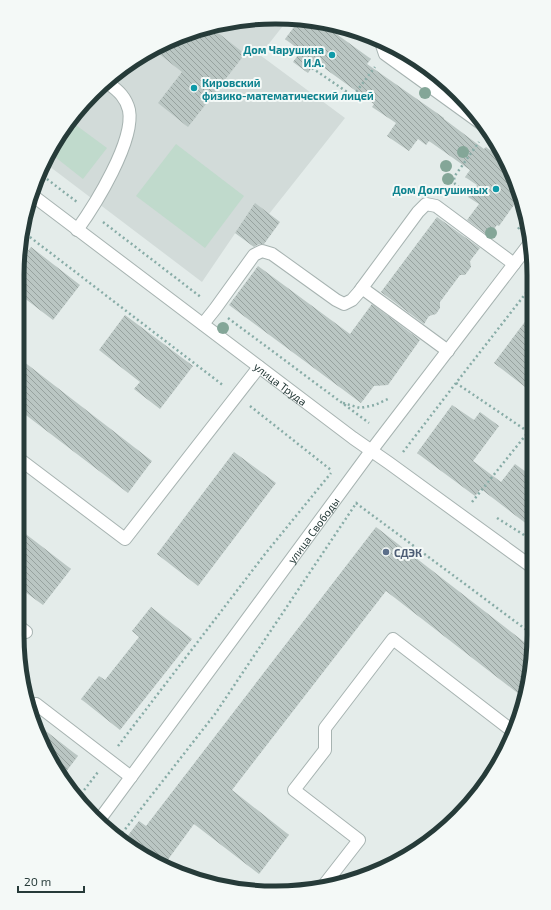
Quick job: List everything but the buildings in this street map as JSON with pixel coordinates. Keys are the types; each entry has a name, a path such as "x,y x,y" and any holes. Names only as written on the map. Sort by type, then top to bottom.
{"street":[{"path":"388,52 479,128"},
{"path":"77,230 90,212 114,167 128,132 129,112 126,100 111,85"},
{"name":"улица Труда","path":"36,198 371,451 464,516 527,563"},
{"path":"203,324 254,255 262,251 272,254 336,300 344,304 352,300 418,212 426,204 436,206 514,264"},
{"name":"улица Свободы","path":"102,816 371,451 525,249"},
{"path":"362,288 448,351"},
{"path":"24,463 125,539 259,367"},
{"path":"328,880 359,840 294,790 324,750 325,728 393,639 509,728"},
{"path":"35,706 36,704 131,777"}],"path":[{"path":"312,68 352,96 388,52"},
{"path":"467,194 455,184 454,177 483,133"},
{"path":"44,176 215,309 369,424 372,420"},
{"path":"517,231 522,225"},
{"path":"27,235 205,370 331,472 265,554 81,794"},
{"path":"409,456 403,452 527,292"},
{"path":"456,383 527,431"},
{"path":"341,403 360,408 388,399 384,404"},
{"path":"464,516 471,502 527,433"},
{"path":"121,833 215,714 360,498"},
{"path":"471,502 478,506"},
{"path":"356,503 527,630"},
{"path":"492,515 527,537"}],"shaded area":[{"path":"284,25 260,55 345,118 269,214 255,204 202,282 49,166 66,136 86,110 110,86 136,66 164,50 195,37 243,26"}],"green space":[{"path":"75,124 107,148 83,179 54,156"},
{"path":"176,144 244,196 205,248 136,196"}],"place":[{"name":"Дом Чарушина И.А.","path":"332,55"},
{"name":"Кировский физико-математический лицей","path":"194,88"},
{"name":"Дом Долгушиных","path":"496,189"},
{"name":"СДЭК","path":"386,552"}]}
